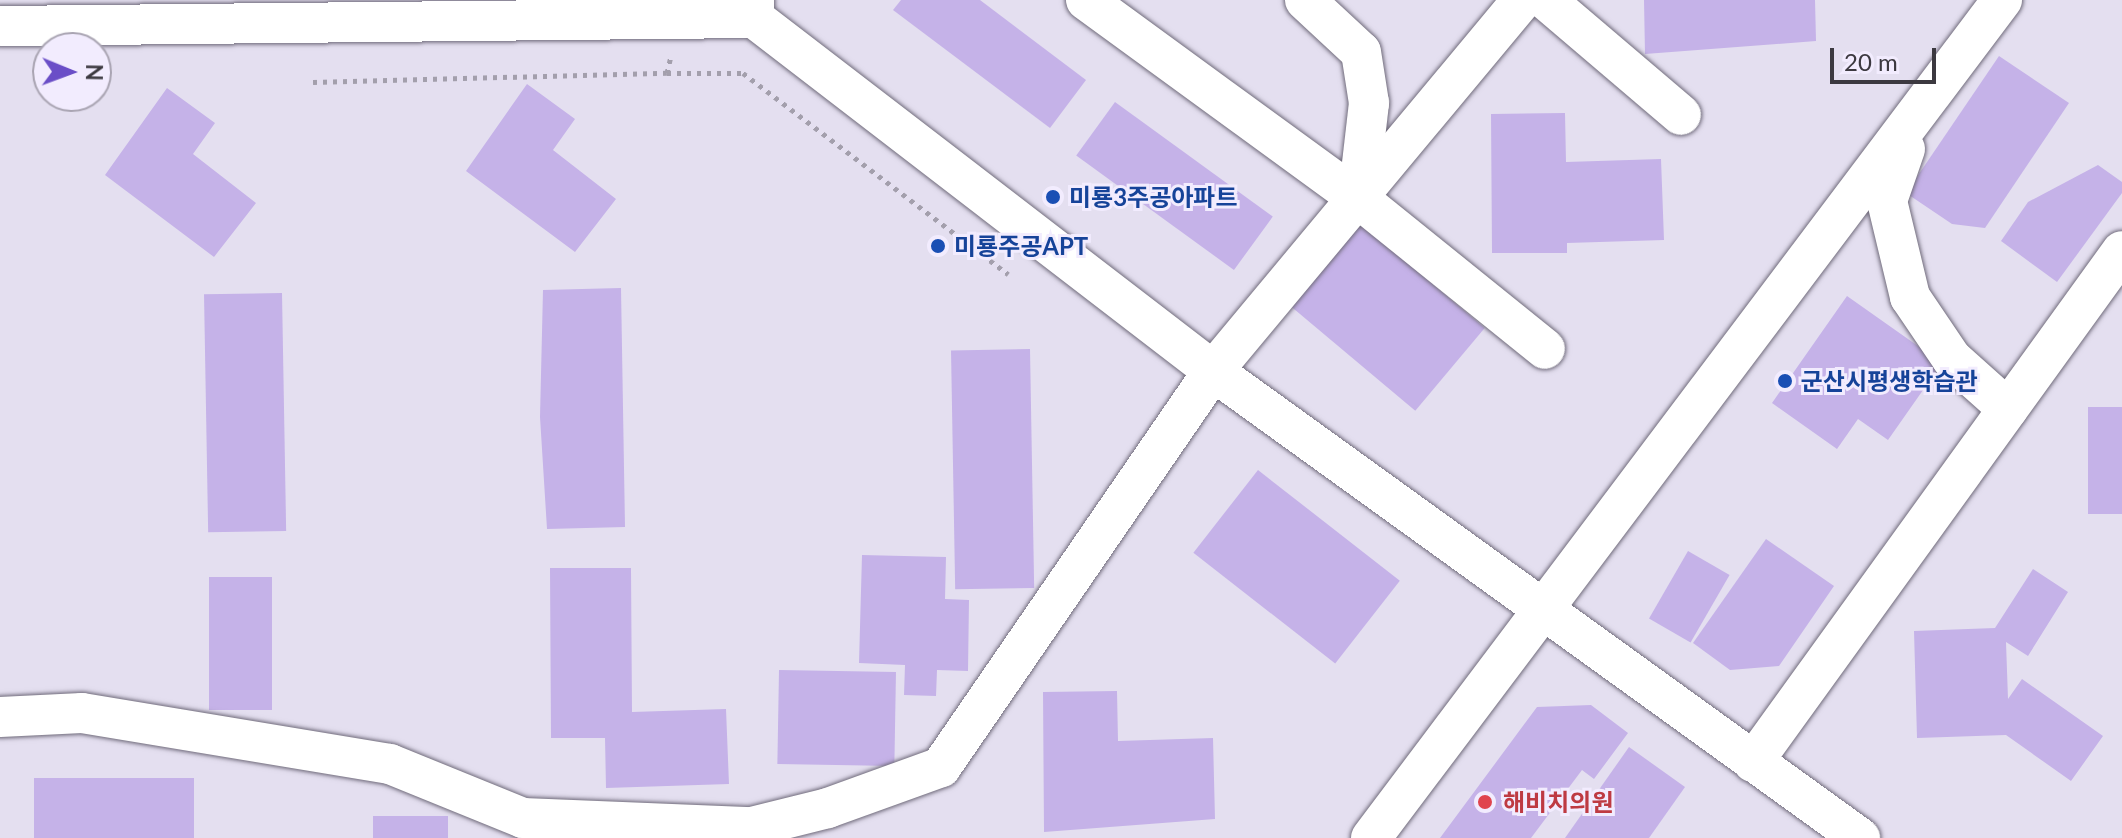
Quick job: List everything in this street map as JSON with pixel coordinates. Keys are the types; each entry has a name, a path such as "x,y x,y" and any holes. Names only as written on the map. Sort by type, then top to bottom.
{"street":[{"path":"1086,0 1358,198 1545,349"},
{"path":"1305,0 1361,52 1369,103 1358,198"},
{"path":"0,717 82,713 390,764 523,818 752,827 828,808 941,767 1213,371 1522,0"},
{"path":"1546,0 1681,115"},
{"path":"1371,838 1538,611 1917,117 2002,0"},
{"path":"0,26 681,18 754,9 1213,371 1538,611 1860,838"},
{"path":"1917,117 1887,201 1910,297 1952,359 2008,409"},
{"path":"1753,762 2122,251"}],"path":[{"path":"667,73 681,18"},
{"path":"313,82 743,73 1008,274"}],"building":[{"path":"901,0 980,0 1086,80 1050,128 893,10"},
{"path":"1644,0 1815,0 1816,41 1645,54"},
{"path":"1999,56 2069,103 1985,228 1952,224 1906,193"},
{"path":"527,84 575,119 553,150 616,199 575,252 466,171"},
{"path":"167,88 215,123 193,154 256,203 214,257 105,175"},
{"path":"1115,102 1273,217 1234,270 1076,155"},
{"path":"1565,113 1566,162 1661,159 1664,240 1567,243 1567,253 1492,253 1491,114"},
{"path":"2098,165 2122,182 2122,193 2057,282 2001,241 2028,202"},
{"path":"1356,220 1485,328 1415,411 1287,303"},
{"path":"621,288 625,527 547,529 540,417 543,290"},
{"path":"282,293 286,531 208,532 204,294"},
{"path":"1847,296 1942,363 1888,440 1858,419 1837,449 1772,403"},
{"path":"1030,349 1034,588 955,589 951,350"},
{"path":"2088,407 2122,407 2122,514 2088,514"},
{"path":"1258,470 1400,581 1335,664 1193,553"},
{"path":"1766,539 1834,586 1779,666 1730,670 1693,643"},
{"path":"1688,551 1730,575 1691,643 1649,619"},
{"path":"862,555 946,557 945,599 969,600 968,671 937,670 936,696 904,695 905,665 859,663"},
{"path":"550,568 631,568 632,712 726,709 729,784 606,788 605,738 551,738"},
{"path":"2033,569 2068,592 2028,656 2006,642 2008,699 2022,679 2103,736 2071,781 2006,735 1917,738 1914,631 1995,628"},
{"path":"209,577 272,577 272,710 209,710"},
{"path":"779,670 896,672 894,766 777,764"},
{"path":"1117,691 1118,741 1213,738 1215,819 1044,832 1043,692"},
{"path":"1591,705 1628,733 1594,779 1582,770 1531,838 1440,838 1537,707"},
{"path":"1629,747 1685,787 1649,838 1565,838"},
{"path":"34,778 194,778 194,838 34,838"},
{"path":"373,816 448,816 448,838 373,838"}],"place":[{"name":"미룡3주공아파트","path":"1053,197"},
{"name":"미룡주공APT","path":"938,246"},
{"name":"군산시평생학습관","path":"1785,381"},
{"name":"해비치의원","path":"1485,802"}]}
